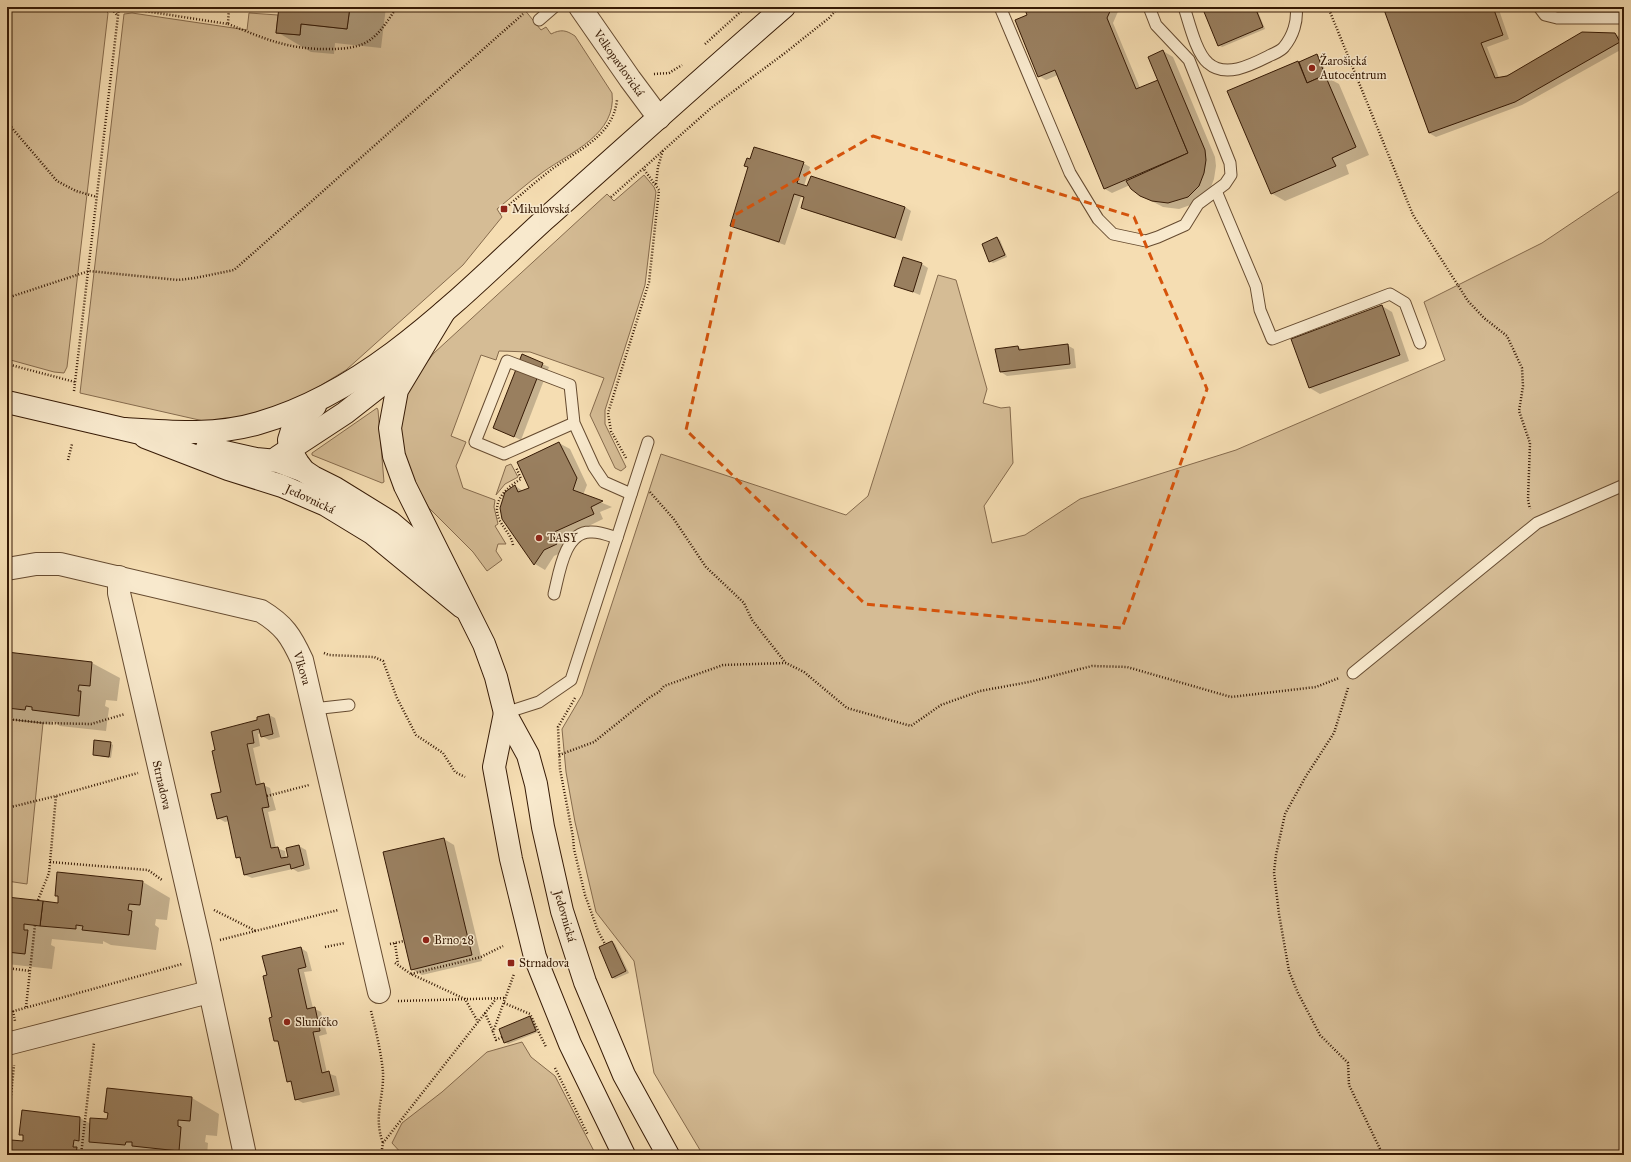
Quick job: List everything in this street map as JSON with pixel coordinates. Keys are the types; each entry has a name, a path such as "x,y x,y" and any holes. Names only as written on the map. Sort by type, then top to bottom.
{"main road":[{"name":"Velkopavlovická","path":"580,7 659,118"},
{"path":"290,450 289,440 293,427 327,396 383,359 444,312 784,7"},
{"path":"265,460 276,458 329,425 382,384 444,312"},
{"name":"Jedovnická","path":"444,312 397,390 390,428 394,456 405,486 484,644 496,677 505,713 528,755 536,784 543,827 562,911 585,982 624,1076 668,1155"},
{"path":"126,429 168,432 210,432 244,426 271,419 327,396"},
{"name":"Jedovnická","path":"7,402 241,456 288,464 304,471 390,522 410,539 442,575 469,613"},
{"name":"Jedovnická","path":"126,429 228,468 289,488 326,505 372,534 469,613"},
{"name":"Jedovnická","path":"290,450 304,471"},
{"name":"Vlkova","path":"7,569 36,564 60,564 261,611 278,622 292,639 302,660 381,1000"},
{"name":"Strnadova","path":"119,577 119,593 200,945 209,992 246,1155"},
{"name":"Jedovnická","path":"505,713 494,767 511,859 535,957 570,1044 624,1155"},
{"path":"11,1051 209,992"}],"lane":[{"path":"539,20 554,7"},
{"path":"1000,7 1070,173 1095,214 1113,234 1146,241 1185,225 1198,204 1225,184 1231,175 1230,163 1189,60 1156,25 1149,7"},
{"path":"1184,7 1201,55 1213,67 1227,70 1244,68 1283,48 1294,29 1297,14 1296,7"},
{"path":"1539,7 1545,15 1557,18 1624,18"},
{"path":"1189,60 1201,55"},
{"path":"1216,191 1256,286 1260,310 1272,339 1390,294 1405,303 1420,343"},
{"path":"574,423 504,454 475,442 507,361 570,385 574,423 600,478 608,484 631,494"},
{"path":"505,713 539,702 571,680 648,442"},
{"path":"1352,673 1537,523 1624,485"},
{"path":"554,594 566,549 573,538 588,531 617,538"},
{"path":"313,709 349,705"}],"path":[{"path":"110,7 117,16"},
{"path":"74,391 119,7 228,24 267,40 292,47 346,49 364,44 376,35 397,7"},
{"path":"228,24 229,7"},
{"path":"703,47 746,7"},
{"path":"611,197 711,108 785,54 829,18 839,7"},
{"path":"1328,7 1413,215 1468,301 1484,318 1506,336 1522,368 1523,386 1519,411 1530,443 1528,500 1531,512 1537,523"},
{"path":"7,298 89,271 178,280 234,270 525,12"},
{"path":"649,73 669,73 688,61"},
{"path":"500,213 552,170 599,137 615,110 617,96"},
{"path":"7,119 12,128 57,181 76,192 97,198"},
{"path":"664,150 658,167 656,184 659,195 649,282 608,413 611,431 623,453 638,472 648,475 644,486 673,518 706,567 744,603 752,620 786,663 804,672 847,708 911,726 941,705 980,691 1029,682 1092,666 1127,667 1231,697 1316,687 1352,673"},
{"path":"643,168 656,184"},
{"path":"7,364 75,382"},
{"path":"68,460 72,444"},
{"path":"509,452 521,479 504,490 500,498 498,508 500,520 512,538 513,545"},
{"path":"322,653 329,656 374,658 383,661 396,698 416,735 443,753 455,772 465,777"},
{"path":"559,755 594,742 664,686 724,665 786,663"},
{"path":"1352,673 1334,733 1306,776 1285,814 1276,855 1274,872 1279,914 1289,971 1298,993 1320,1035 1348,1064 1349,1085 1382,1155"},
{"path":"577,691 558,727 559,755 574,849 583,887 592,917 605,944"},
{"path":"7,719 43,723 91,724 129,713"},
{"path":"7,808 56,796 158,767"},
{"path":"267,796 313,784"},
{"path":"38,900 49,873 56,796"},
{"path":"50,862 148,870 164,882"},
{"path":"211,908 256,931"},
{"path":"200,945 342,909"},
{"path":"26,1008 35,925"},
{"path":"388,944 404,941"},
{"path":"325,947 350,942"},
{"path":"395,943 398,965"},
{"path":"411,974 481,957 503,946"},
{"path":"393,962 411,974 465,999 478,1022"},
{"path":"7,1013 179,966 184,963"},
{"path":"7,968 30,971"},
{"path":"493,1032 514,974"},
{"path":"381,1155 383,1143 377,1123 382,1098 383,1074 377,1035 381,1000 506,998"},
{"path":"383,1143 496,999"},
{"path":"504,1003 530,1014"},
{"path":"485,1013 496,1040 502,1037"},
{"path":"81,1155 95,1037"},
{"path":"7,1137 11,1051"}],"highlighted area":[{"path":"873,136 1134,217 1207,389 1122,628 865,604 686,430 735,215"}],"shaded area":[{"path":"7,7 103,7 108,13 67,367 64,373 54,372 7,359"},
{"path":"350,7 526,7 524,9 541,30 546,27 551,34 558,31 563,31 569,32 575,36 612,93 612,107 607,120 600,131 590,140 537,176 497,209 502,217 463,265 346,370 300,398 258,416 208,422 80,393 124,14 132,13 247,30 249,13 278,15 276,33 300,35 301,24 347,29"},
{"path":"644,175 654,187 656,192 645,285 605,410 605,424 626,467 621,471 615,468 590,415 604,378 530,352 499,351 496,360 481,355 451,436 466,442 456,466 463,488 495,500 494,507 498,524 495,526 506,544 498,544 496,551 502,560 487,571 473,552 429,508 411,477 400,436 406,389 434,353 607,194 614,201"},
{"path":"1624,188 1624,1155 703,1155 654,1073 634,961 596,912 575,822 566,772 562,729 582,695 661,454 846,515 868,496 938,275 956,280 987,389 983,403 1001,408 1010,407 1013,463 984,506 992,543 1025,535 1080,499 1236,450 1445,360 1424,302 1542,243"},
{"path":"377,408 384,482 382,483 312,455 312,453"},
{"path":"511,464 518,477 505,484 496,495 506,466"},
{"path":"7,719 43,723 27,884 7,881"},
{"path":"522,1042 531,1057 555,1076 596,1155 403,1155 392,1143 402,1123 442,1092 487,1052"}],"building":[{"path":"279,7 350,7 347,29 301,24 300,35 276,33"},
{"path":"1024,7 1112,7 1107,18 1136,89 1158,80 1188,153 1104,189 1055,70 1038,77 1015,20 1027,15"},
{"path":"1202,7 1255,7 1263,27 1218,46"},
{"path":"1383,7 1493,7 1503,35 1481,43 1495,78 1507,76 1582,32 1615,33 1620,42 1515,102 1429,133"},
{"path":"1163,50 1205,150 1206,160 1204,173 1199,186 1188,197 1168,203 1152,201 1140,196 1131,189 1126,181 1188,153 1148,57"},
{"name":"Žarošická Autocentrum","path":"1317,54 1325,75 1307,83 1299,62"},
{"path":"1298,61 1307,83 1325,75 1356,147 1332,158 1336,166 1271,194 1227,91"},
{"path":"754,147 804,162 797,183 807,186 811,176 905,207 895,238 801,208 804,197 794,194 779,242 730,226 748,167 744,166 747,158 750,159"},
{"path":"997,237 1005,255 989,262 982,244"},
{"path":"903,257 922,263 913,292 894,286"},
{"path":"1382,305 1400,355 1309,388 1291,339"},
{"path":"1068,344 1070,364 1000,372 995,349 1018,346 1019,350"},
{"path":"522,354 543,363 514,437 493,428"},
{"path":"559,442 577,478 573,490 603,501 591,507 594,514 552,533 557,544 544,550 534,565 502,519 500,508 505,492 515,485 518,492 529,488 517,462"},
{"path":"7,652 92,662 90,686 79,685 78,691 81,691 79,716 32,710 32,707 26,706 25,710 7,708"},
{"path":"269,714 273,734 261,737 259,729 252,731 254,743 247,744 256,785 264,783 269,807 262,808 271,848 278,847 281,858 288,857 286,848 299,845 304,865 291,869 290,864 244,875 240,857 236,858 227,816 217,819 211,794 221,792 212,751 215,750 211,732 257,720 257,717"},
{"path":"94,740 111,742 109,757 93,755"},
{"path":"444,838 472,955 411,970 383,852"},
{"path":"57,872 143,881 140,905 129,904 128,910 132,911 129,935 82,930 83,926 76,925 76,929 40,926 43,901 58,903 58,896 55,896"},
{"path":"7,897 43,901 40,926 24,924 24,930 28,930 25,954 7,952"},
{"path":"612,941 626,971 612,978 599,947"},
{"path":"301,947 306,967 298,969 307,1009 315,1007 320,1031 313,1032 322,1073 329,1071 334,1091 295,1100 291,1081 287,1082 278,1041 274,1041 269,1018 272,1017 263,976 267,975 262,956"},
{"path":"530,1016 536,1031 504,1043 499,1029"},
{"path":"107,1088 192,1097 190,1121 178,1120 178,1126 181,1127 179,1151 132,1146 132,1142 126,1142 125,1145 89,1142 90,1118 107,1119 108,1113 104,1112"},
{"path":"22,1110 80,1117 79,1141 74,1140 73,1147 77,1147 76,1155 10,1155 11,1140 23,1141 23,1135 19,1135"}],"place":[{"name":"Žarošická Autocentrum","path":"1312,68"},
{"name":"Mikulovská","path":"504,209"},
{"name":"TASY","path":"539,538"},
{"name":"Brno 28","path":"426,940"},
{"name":"Strnadova","path":"511,963"},
{"name":"Sluníčko","path":"287,1022"}]}
